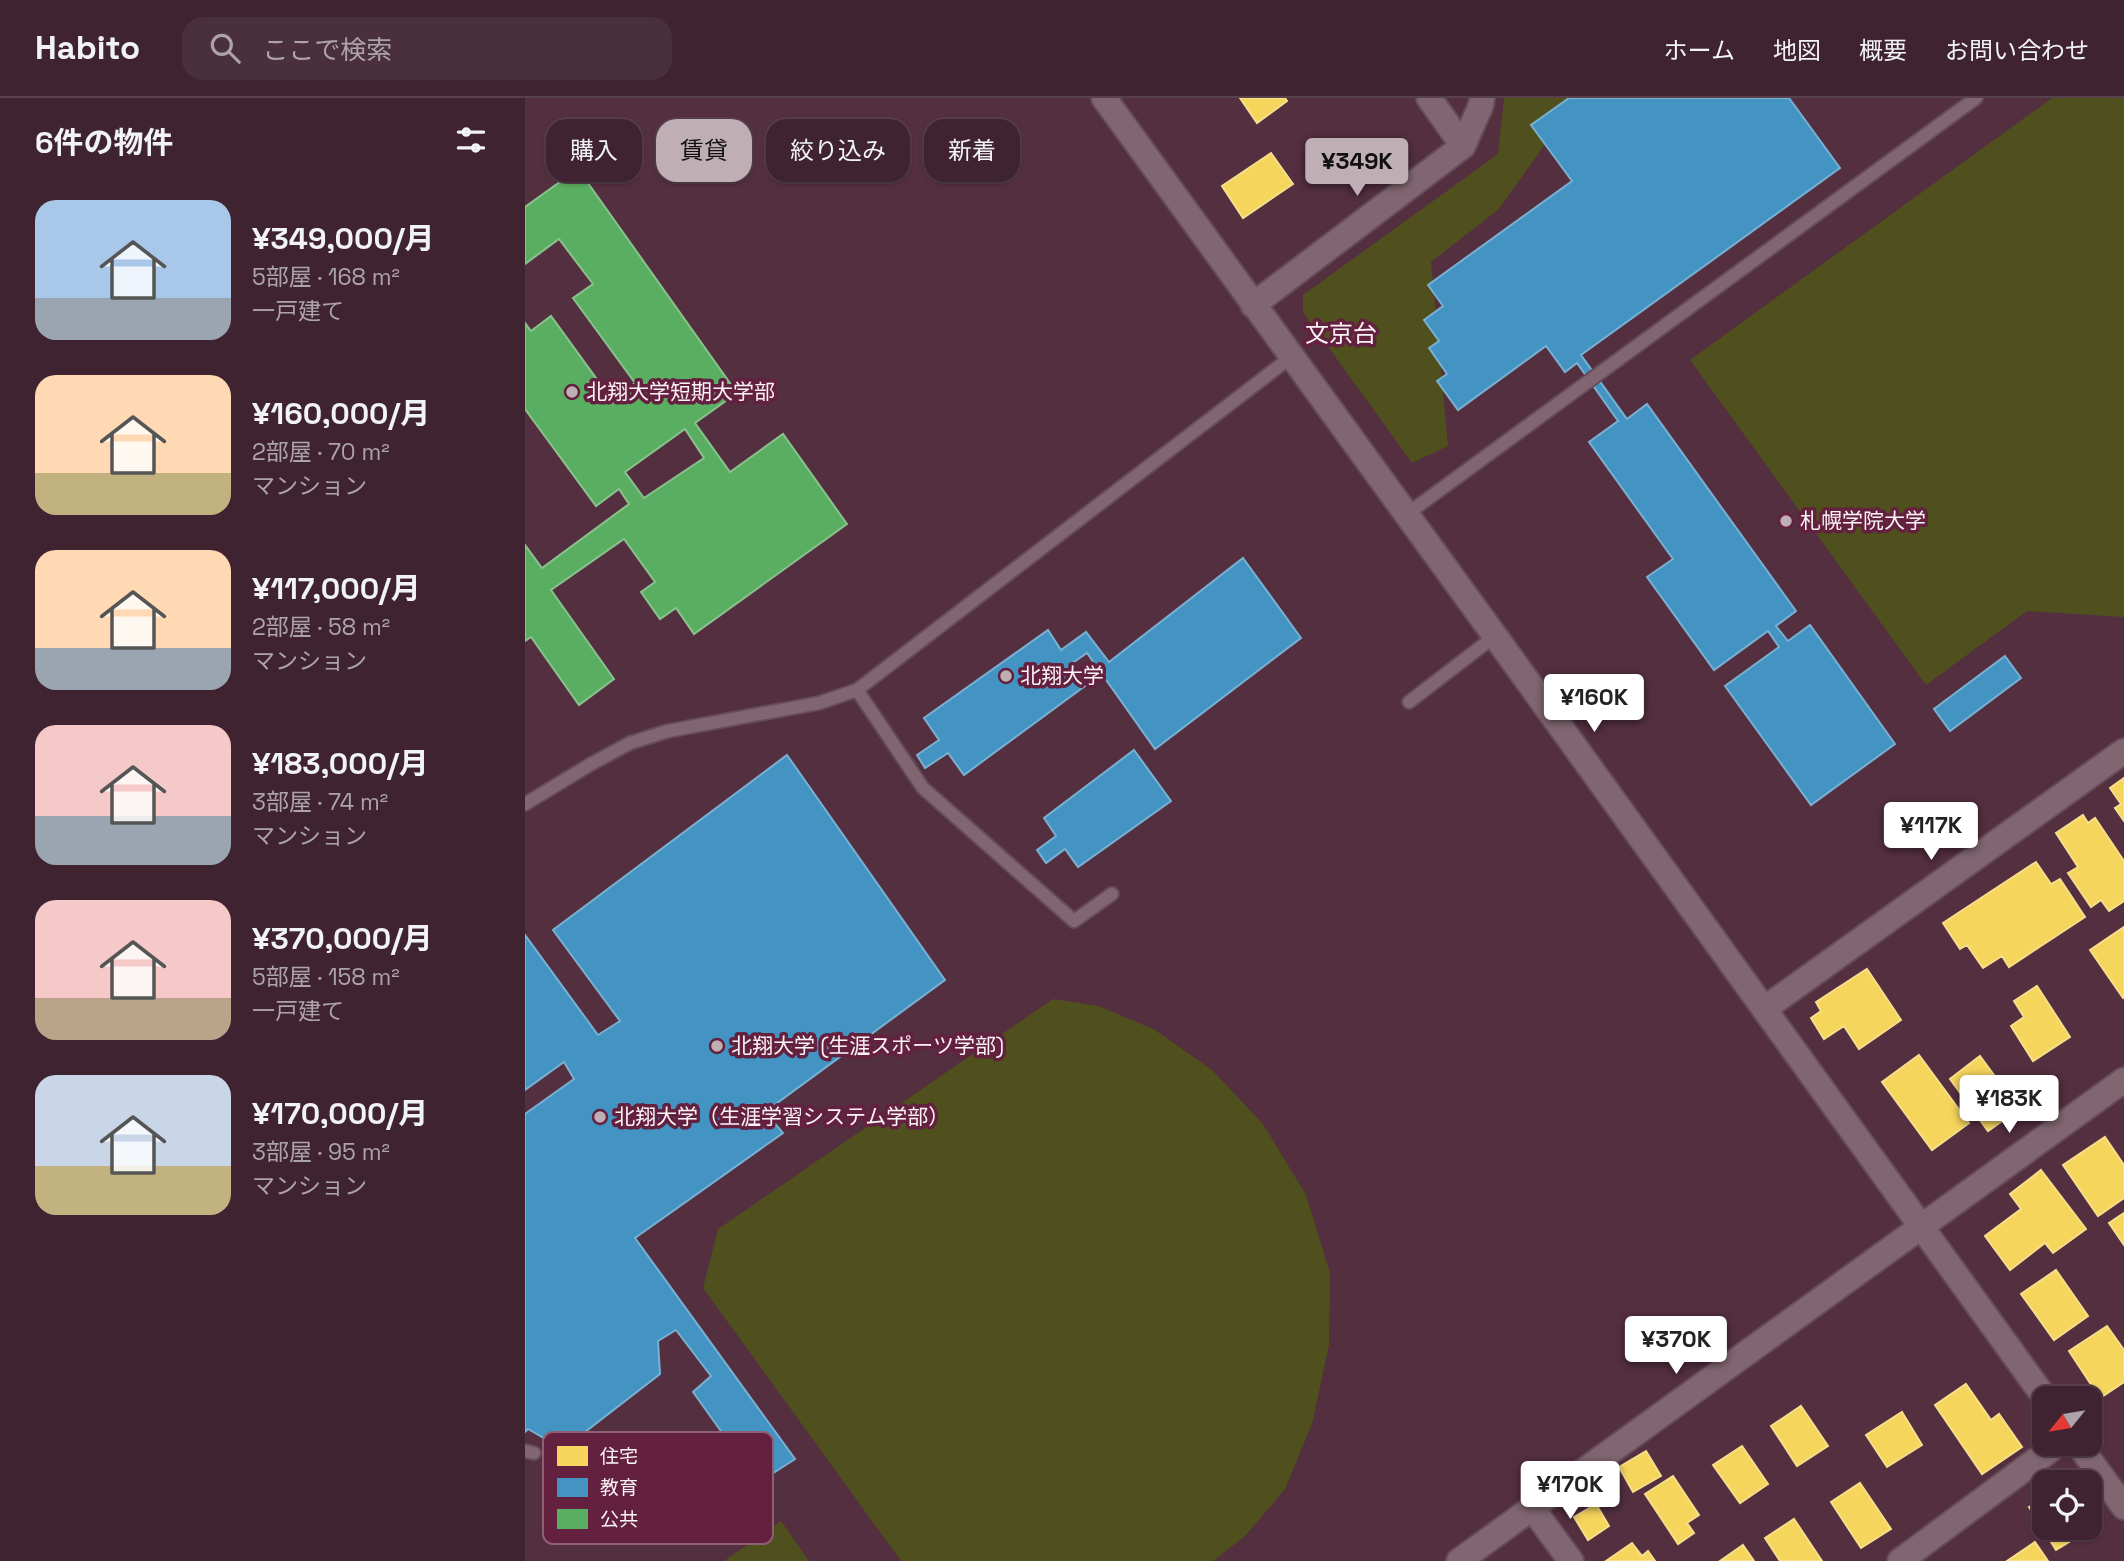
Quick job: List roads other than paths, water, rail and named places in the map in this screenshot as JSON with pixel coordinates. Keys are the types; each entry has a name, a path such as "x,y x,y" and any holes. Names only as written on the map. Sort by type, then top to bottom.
{"street":[{"path":"1104,98 2036,1386"},
{"path":"1429,98 1463,146"},
{"path":"1253,305 1463,146 1482,98"},
{"path":"1764,1009 2124,751"},
{"path":"1459,1561 2124,1080"},
{"path":"1901,1561 2042,1456"},
{"path":"2087,1456 2124,1507"},
{"path":"1532,1508 1571,1561"}],"lane":[{"path":"1406,514 1976,98"},
{"path":"525,804 630,743 668,731 819,703 857,690 1291,357"},
{"path":"1409,702 1495,636"},
{"path":"857,690 923,788 1074,922 1112,894"}],"place":[{"name":"北翔大学短期大学部","path":"572,392"},
{"name":"札幌学院大学","path":"1786,521"},
{"name":"北翔大学","path":"1006,676"},
{"name":"北翔大学 (生涯スポーツ学部)","path":"717,1046"},
{"name":"北翔大学（生涯学習システム学部）","path":"600,1117"}],"district":[{"name":"文京台","path":"1341,334"}]}
